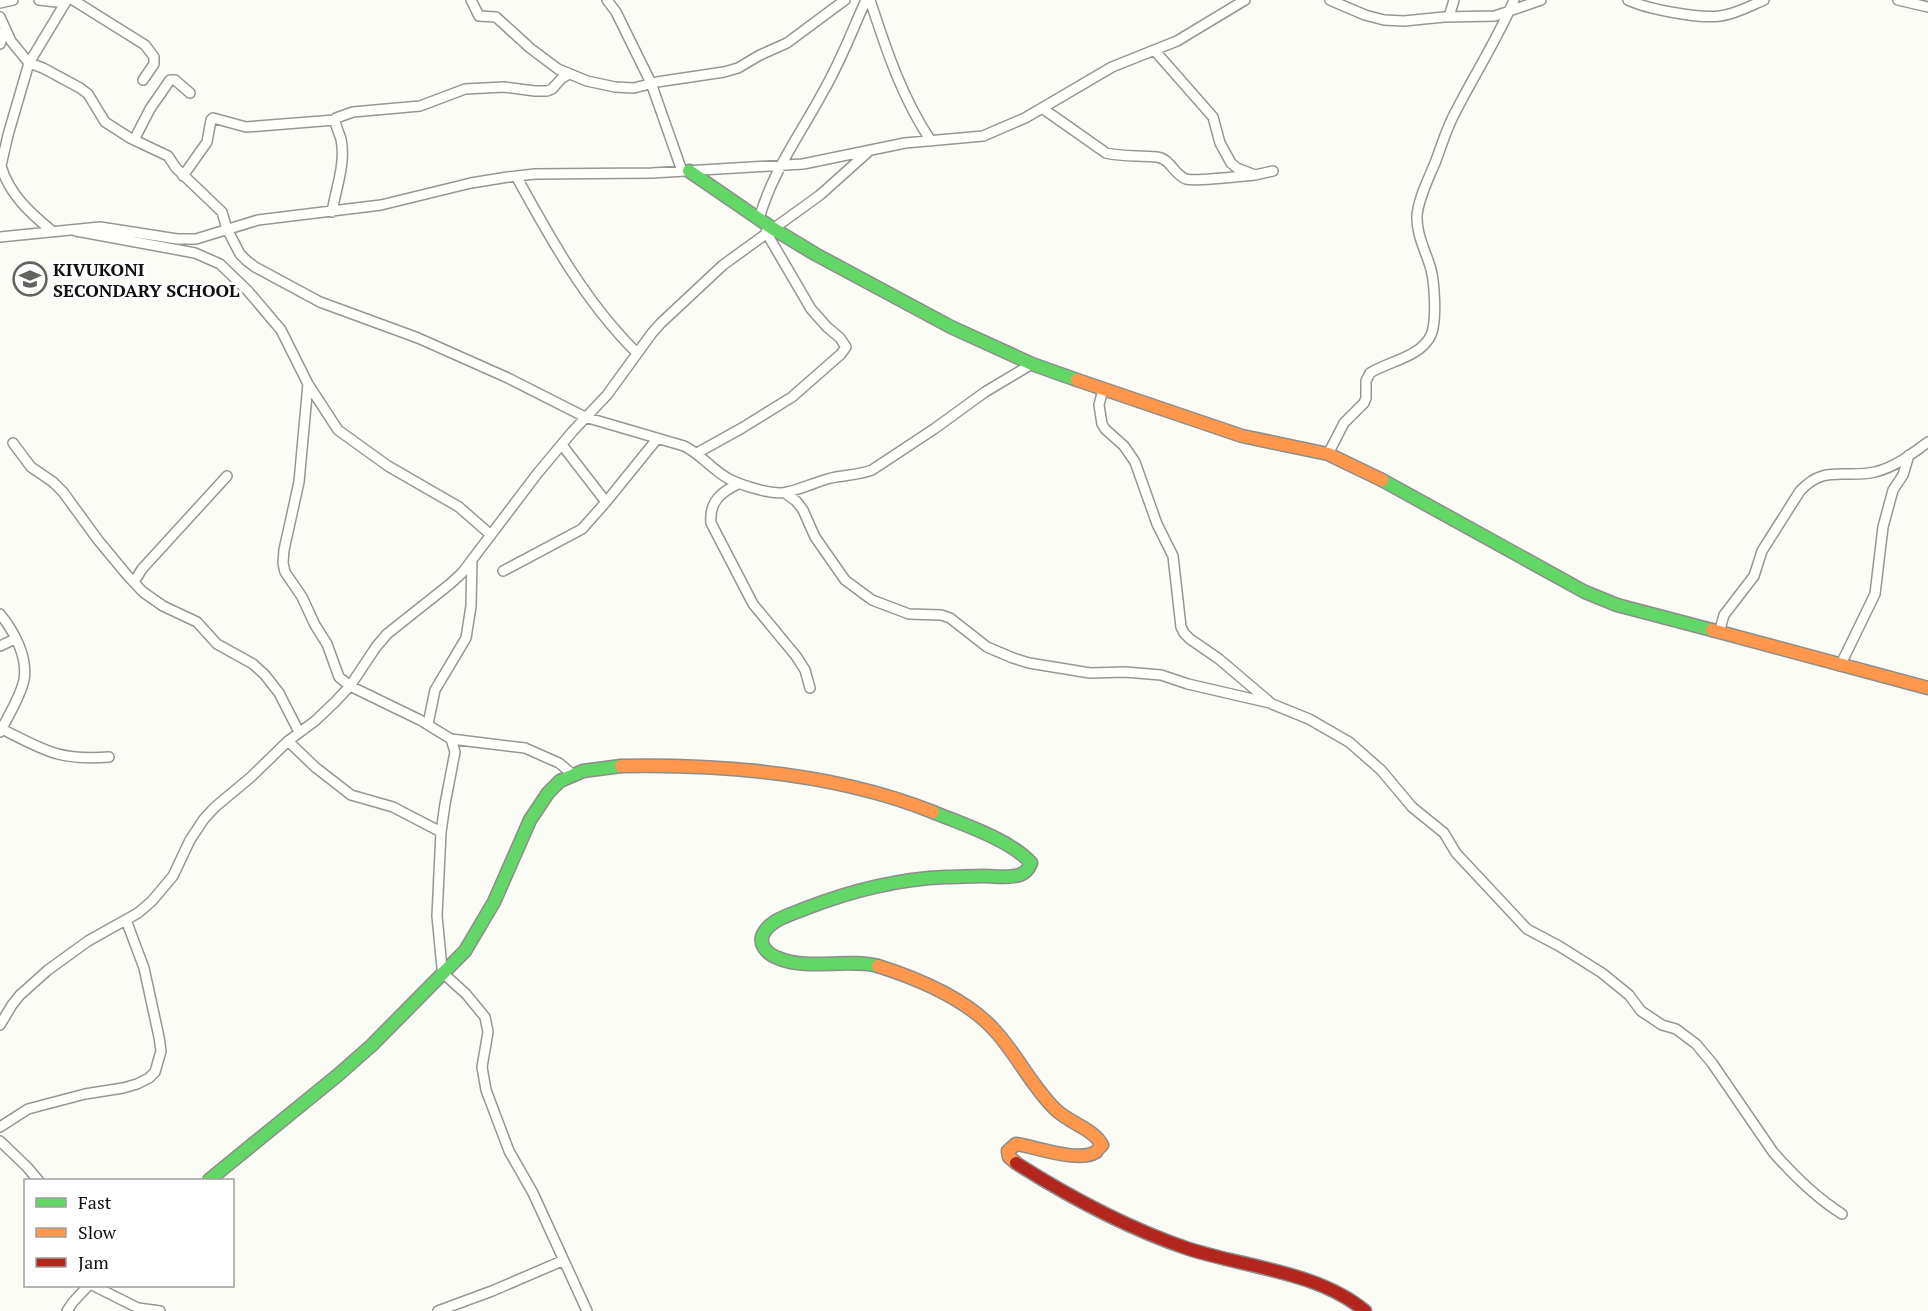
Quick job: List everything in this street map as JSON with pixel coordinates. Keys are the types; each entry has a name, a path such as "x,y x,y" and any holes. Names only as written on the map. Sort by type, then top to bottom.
{"street":[{"path":"0,3 13,0"},
{"path":"39,0 68,1 146,45 152,53 154,64 143,80"},
{"path":"471,0 479,16 496,17 547,61 569,74 587,81 615,87 634,88 651,83 733,70 787,42 845,0"},
{"path":"607,0 614,9 651,83 685,171 759,219 769,230 811,309 846,347 792,397 697,453"},
{"path":"868,0 899,83 931,141"},
{"path":"759,219 764,199 780,165 823,93 868,0"},
{"path":"0,237 64,229 108,227 196,239 258,220 395,202 471,183 516,176 685,171 780,165 818,161 905,143 983,136 1002,129 1042,108 1112,67 1155,51 1198,30 1245,0"},
{"path":"1330,0 1365,15 1383,20 1404,21 1485,17 1508,13 1541,0"},
{"path":"1449,17 1454,0"},
{"path":"1328,454 1344,423 1366,398 1366,381 1370,373 1418,350 1431,334 1434,283 1418,227 1419,206 1456,109 1485,59 1514,0"},
{"path":"1628,0 1641,5 1707,16 1740,11 1764,0"},
{"path":"1898,0 1928,7"},
{"path":"52,231 12,192 1,168 29,63 68,1"},
{"path":"0,17 17,51 29,63 43,68 87,93 105,122 134,140 167,155 183,176 219,210 224,217 227,229 247,261 320,302 385,324 457,354 585,417 684,447 697,453 717,471 738,484 785,493 803,510 815,537 845,580 872,600 909,614 941,615 950,618 987,647 1029,663 1090,673 1125,672 1161,675 1188,684 1272,704 1309,718 1349,742 1381,770 1412,807 1444,833 1456,853 1527,929 1602,973 1629,995 1641,1011 1662,1025 1676,1029 1696,1044 1712,1063 1773,1152 1811,1192 1842,1214"},
{"path":"0,44 5,29"},
{"path":"1155,51 1213,117 1220,142 1230,163 1255,175"},
{"path":"183,176 207,142 213,117 246,127 335,120 353,112 420,106 465,89 504,87 535,92 547,91 569,74"},
{"path":"134,140 150,109 170,80 175,80 190,93"},
{"path":"1042,108 1106,153 1117,156 1165,159 1180,176 1186,179 1201,180 1273,171"},
{"path":"332,212 339,182 342,147 335,120"},
{"path":"0,1024 20,995 48,970 88,942 126,921 152,901 169,882 190,840 204,819 288,741 324,713 350,686 387,634 450,584 472,560 585,417 607,395 652,333 683,301 724,263 820,195 869,151"},
{"path":"516,176 548,232 603,317 637,353"},
{"path":"64,229 195,253 220,264 277,323 308,384 332,422 346,438 397,472 459,507 491,535"},
{"path":"769,230 951,327 1032,364 1242,436 1328,454 1365,471 1585,592 1617,605 1928,688"},
{"path":"785,493 819,481 872,470 985,392 1032,364"},
{"path":"308,384 299,482 283,563 285,572 302,597 327,645 336,671 350,686 428,724 451,739 525,748 559,763 571,773"},
{"path":"1103,389 1099,405 1102,423 1136,462 1158,524 1173,556 1181,627 1184,633 1272,704"},
{"path":"503,571 578,531 606,502 657,438"},
{"path":"1719,633 1721,621 1754,576 1762,551 1807,483 1825,474 1872,472 1883,469 1910,455 1928,442"},
{"path":"13,443 31,467 63,492 134,582 153,600 197,622 218,644 260,669 277,690 299,732"},
{"path":"562,445 606,502"},
{"path":"1840,666 1875,594 1883,527 1893,490 1903,475 1910,455"},
{"path":"134,582 148,562 227,476"},
{"path":"738,484 719,496 713,504 710,514 711,523 753,604 796,656 805,670 810,688"},
{"path":"428,724 435,690 466,638 471,606 472,560"},
{"path":"0,614 24,660 24,679 0,730 57,755 87,759 109,757"},
{"path":"0,646 15,639"},
{"path":"451,739 455,752 441,832 437,916 444,974 466,994 480,1010 488,1024 482,1066 486,1090 509,1151 533,1193 586,1311"},
{"path":"288,741 327,777 351,795 393,807 441,832"},
{"path":"210,1179 372,1045 465,951 477,934 496,897 524,829 543,799 560,781 571,773 611,766 661,765 767,774 845,785 903,801 978,832 1024,855 1031,863 1029,870 1022,875 940,878 879,884 806,907 767,927 760,941 763,949 790,962 865,963 919,982 974,1011 990,1024 1046,1100 1064,1117 1100,1138 1102,1145 1100,1151 1094,1155 1065,1154 1021,1144 1008,1151 1012,1161 1082,1204 1125,1225 1193,1250 1311,1282 1351,1299 1365,1311"},
{"path":"0,1127 28,1109 86,1094 130,1086 149,1078 155,1072 161,1051 159,1037 144,968 126,921"},
{"path":"0,1015 0,1024"},
{"path":"0,1141 37,1179"},
{"path":"438,1311 562,1261"},
{"path":"68,1311 87,1287"},
{"path":"96,1287 138,1308 160,1311"}],"traffic: fast":[{"path":"689,171 772,228 815,254 951,327 1032,364 1077,380"},
{"path":"1382,480 1585,592 1617,605 1712,630"},
{"path":"210,1179 372,1045 465,951 494,902 530,820 548,793 560,781 583,771 621,766"},
{"path":"878,966 853,963 802,964 790,962 767,951 762,944 763,935 768,927 783,917 856,891 928,878 1010,877 1023,874 1030,866 1031,863 1022,855 999,840 933,812"}],"traffic: slow":[{"path":"1077,380 1242,436 1328,454 1382,480"},
{"path":"1712,630 1928,688"},
{"path":"621,766 740,769 780,774 858,788 933,812"},
{"path":"878,966 926,984 972,1010 997,1033 1055,1109 1087,1130 1102,1145 1096,1152 1079,1156 1016,1144 1008,1151 1009,1157 1016,1163"}],"traffic: jam":[{"path":"1016,1163 1079,1200 1144,1232 1189,1249 1304,1279 1347,1298 1365,1311"}],"place":[{"name":"KIVUKONI SECONDARY SCHOOL","path":"30,279"}]}
